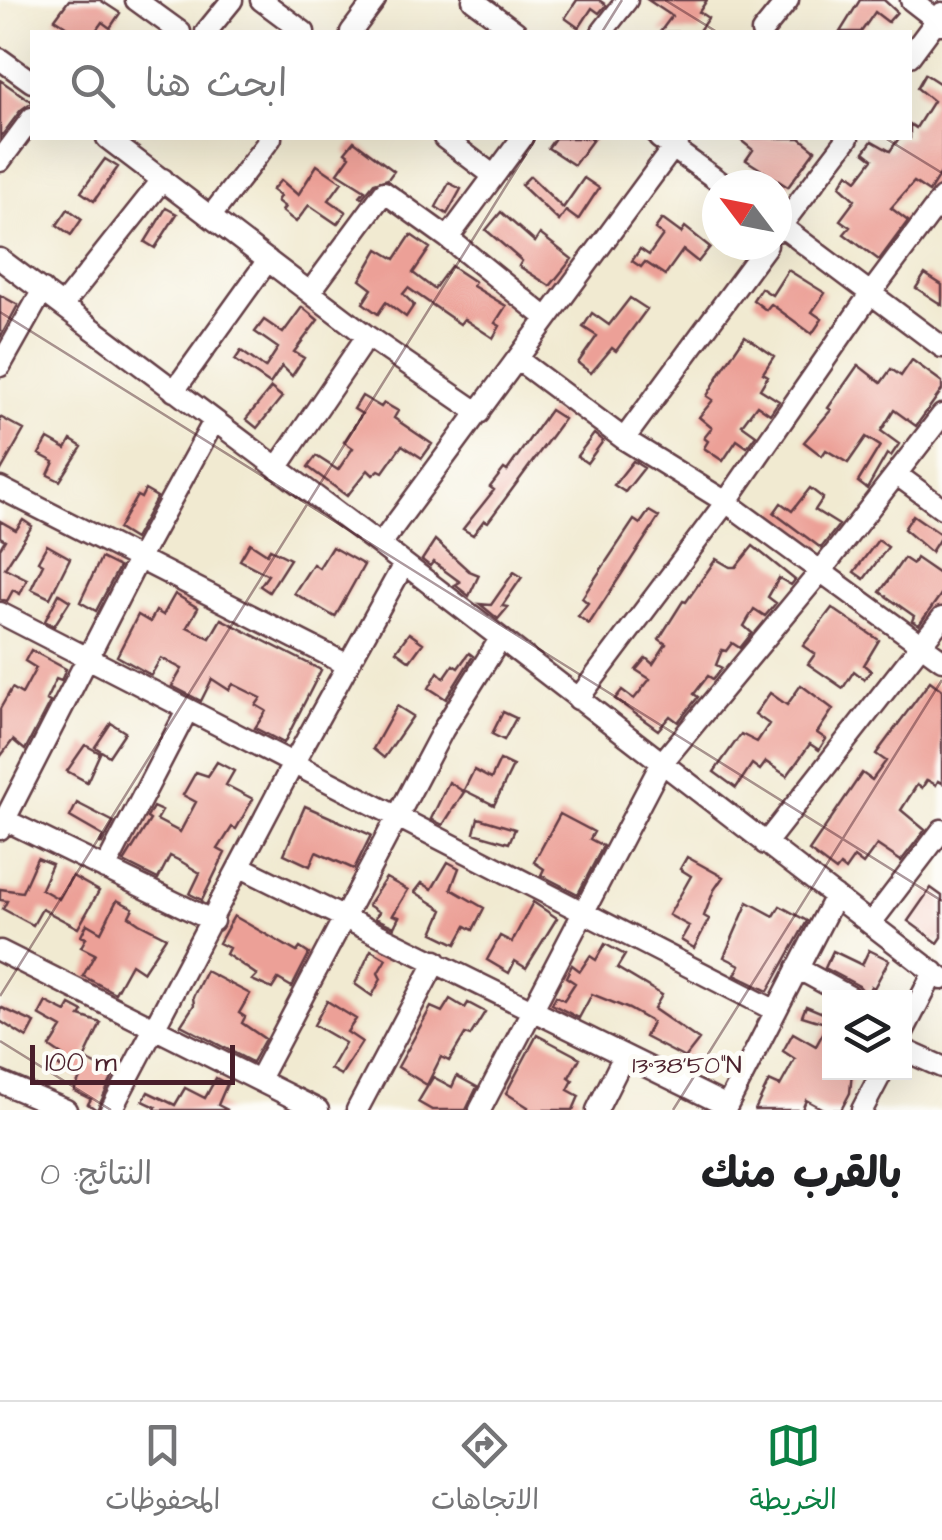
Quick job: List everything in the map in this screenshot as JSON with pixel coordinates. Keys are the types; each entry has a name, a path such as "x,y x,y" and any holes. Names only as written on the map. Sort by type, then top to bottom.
{"street":[{"path":"136,0 177,30"},
{"path":"208,30 232,0"},
{"path":"261,0 301,30"},
{"path":"352,30 375,0"},
{"path":"473,0 513,30"},
{"path":"604,30 627,0"},
{"path":"764,30 788,0"},
{"path":"911,0 940,20 912,54"},
{"path":"0,58 30,80"},
{"path":"0,161 30,121"},
{"path":"117,140 367,336 479,413"},
{"path":"211,216 269,140"},
{"path":"447,140 494,176"},
{"path":"448,238 521,140"},
{"path":"792,209 846,140"},
{"path":"380,545 479,413 670,141 706,170"},
{"path":"63,304 164,179"},
{"path":"310,292 384,192 546,317"},
{"path":"578,699 726,502 942,198"},
{"path":"792,237 942,348"},
{"path":"0,258 380,545 938,976 912,1016"},
{"path":"174,390 268,260"},
{"path":"624,439 756,260"},
{"path":"0,366 43,290"},
{"path":"276,468 367,336"},
{"path":"516,359 624,439 726,502 942,660"},
{"path":"480,1110 660,764 820,572 942,415"},
{"path":"213,921 2,824 214,421"},
{"path":"896,474 942,508"},
{"path":"0,488 348,665"},
{"path":"112,1110 293,764 404,564"},
{"path":"0,613 776,1011"},
{"path":"766,844 942,618"},
{"path":"259,1078 443,730 500,639"},
{"path":"105,869 187,711"},
{"path":"871,923 942,830"},
{"path":"241,867 726,1108 834,896"},
{"path":"0,951 318,1110"},
{"path":"357,1110 436,961"},
{"path":"797,968 837,990"},
{"path":"912,1053 942,1066"},
{"path":"597,1110 624,1056"},
{"path":"862,1110 878,1080"},
{"path":"1,1085 66,1110"}],"building":[{"path":"69,0 100,0 120,13 110,28 102,22 96,30 72,30 55,19"},
{"path":"577,0 599,0 606,5 599,13 592,8 579,28 565,18"},
{"path":"648,0 707,0 699,12 708,18 699,30 662,30 672,16"},
{"path":"860,0 884,0 897,12 888,22 875,12 862,30 841,30"},
{"path":"925,74 942,85 942,171 929,192 914,182 891,208 908,221 879,260 844,234 850,227 840,220 855,200 840,186 848,173 857,180 873,159 864,152 872,141 890,151 898,140 912,140 912,125 916,128 933,101 917,88"},
{"path":"0,80 30,103 0,138"},
{"path":"554,140 593,140 574,165 548,148"},
{"path":"740,140 802,140 815,150 792,182 792,170 762,170 746,160 753,150"},
{"path":"354,141 394,171 388,179 374,183 362,198 365,190 338,173 350,156 345,152"},
{"path":"105,159 118,167 94,201 81,192"},
{"path":"317,165 342,182 329,200 346,212 337,224 309,205 296,222 282,211 285,207 277,201 280,196 272,190 281,180 298,195"},
{"path":"530,176 563,208 584,178 599,188 578,220 566,211 559,221 521,185"},
{"path":"449,183 461,189 447,214 436,207"},
{"path":"166,208 177,214 155,248 145,242"},
{"path":"68,209 82,219 71,235 57,225"},
{"path":"501,212 535,242 540,234 572,259 550,286 519,266 522,261 486,230"},
{"path":"662,219 681,233 685,227 702,241 702,257 698,262 683,250 665,275 645,262 641,267 632,261 640,249 649,255 663,235 655,229"},
{"path":"411,235 430,248 413,273 434,289 451,266 475,282 473,286 506,306 495,323 500,326 493,338 464,319 460,324 408,288 403,294 414,305 406,317 386,302 378,314 363,303 372,289 360,280 378,249 395,259"},
{"path":"788,270 825,293 812,312 822,319 812,334 771,304 766,310 753,300 761,288 772,295"},
{"path":"925,274 942,285 942,305 916,288"},
{"path":"0,295 18,305 0,338"},
{"path":"630,298 647,309 616,351 612,348 591,373 578,363 597,336 583,327 592,313 609,325"},
{"path":"302,307 318,320 294,352 304,358 292,376 282,366 270,384 235,360 241,351 265,368 278,348 255,332 264,320 283,333"},
{"path":"745,336 774,356 763,373 768,376 760,389 779,401 770,414 757,405 742,425 756,435 747,447 737,440 723,461 704,448 708,441 704,438 712,428 699,417 713,400 707,396"},
{"path":"912,360 942,382 942,390 916,426 894,410 881,431 899,444 891,456 887,454 867,489 858,482 880,446 866,437 848,463 826,450 822,456 804,442 831,410 828,408 858,365 881,383 891,369 901,376"},
{"path":"271,388 282,397 257,428 246,419"},
{"path":"362,396 398,411 394,418 432,444 422,458 402,445 383,472 379,470 373,475 368,470 347,496 308,467 316,456 338,470 353,448 344,442 362,414 354,409"},
{"path":"550,410 564,419 488,522 484,520 473,535 463,529 494,490 490,487 504,469 507,471"},
{"path":"0,417 24,430 0,472"},
{"path":"594,434 603,441 587,463 577,456"},
{"path":"48,439 66,449 71,440 82,447 60,481 48,475 54,462 39,454"},
{"path":"633,461 644,468 625,492 614,485"},
{"path":"810,488 823,498 815,510 839,525 821,548 774,513 781,503 792,511"},
{"path":"145,490 157,497 134,539 118,529 137,496 141,498"},
{"path":"649,511 659,517 589,624 578,616 588,603 582,598 634,520 640,524"},
{"path":"913,515 942,535 931,552 904,529"},
{"path":"23,520 32,526 5,568 27,579 20,594 13,590 7,601 0,599 0,548 5,540 0,537 0,521 16,530"},
{"path":"435,540 469,571 479,575 469,596 455,585 460,582 433,562 430,566 422,560"},
{"path":"878,540 888,547 864,579 854,572"},
{"path":"250,543 267,554 270,549 290,559 269,592 260,586 268,575 240,560"},
{"path":"47,545 70,558 50,598 31,589"},
{"path":"753,546 795,580 791,585 779,578 768,597 776,603 765,616 754,609 744,626 752,633 740,648 732,643 726,651 722,650 716,665 722,668 713,679 708,676 694,694 698,697 678,722 670,716 658,730 615,699 622,690 634,699 650,679 636,670 646,658 653,664 666,644 659,639 716,559 736,567"},
{"path":"332,547 364,565 335,617 294,593 313,564 319,568"},
{"path":"101,558 119,567 96,611 80,602"},
{"path":"904,558 913,564 916,558 942,576 942,593 919,625 912,621 914,616 880,592"},
{"path":"514,572 522,577 498,619 480,604 491,605"},
{"path":"59,594 70,601 54,626 45,621"},
{"path":"175,594 198,608 187,627 210,638 221,619 321,670 284,743 255,728 266,711 256,705 261,698 233,684 229,690 212,679 201,701 172,686 182,669 161,658 151,675 117,656 138,615 150,622 156,611 163,615"},
{"path":"832,608 879,640 864,665 871,671 864,679 854,671 843,688 808,664 815,654 803,646"},
{"path":"409,633 423,643 410,661 396,651"},
{"path":"31,650 66,669 61,681 56,679 46,700 50,702 25,750 13,740 0,757 0,709 12,688 22,694 36,668 25,661"},
{"path":"469,653 473,656 446,699 429,688 438,672 444,678"},
{"path":"930,681 942,690 942,783 938,781 936,785 927,780 922,788 917,785 901,810 925,830 901,861 877,845 863,864 854,857 845,870 840,866 836,871 809,851 862,773 872,780 886,761 876,754"},
{"path":"801,685 833,709 817,733 826,739 819,750 810,744 787,776 766,762 760,770 752,764 736,788 714,772 741,734 757,742 769,724 755,714 770,693 787,705"},
{"path":"397,706 413,716 384,758 373,749"},
{"path":"503,712 516,718 504,740 492,734"},
{"path":"111,723 125,732 109,756 95,747"},
{"path":"85,745 100,753 87,782 67,771"},
{"path":"500,760 513,766 494,805 464,790 474,770 491,779"},
{"path":"217,762 234,771 226,785 253,799 236,829 232,827 218,849 225,853 202,900 190,894 200,873 170,856 158,879 124,862 150,820 147,818 153,807 162,811 157,820 180,832 196,802 183,795 196,772 208,776"},
{"path":"449,782 464,792 443,825 431,819"},
{"path":"77,803 114,822 102,844 103,836 70,817"},
{"path":"305,806 371,835 354,869 316,852 310,866 284,854"},
{"path":"560,814 594,832 590,839 603,846 578,894 541,875 544,869 534,862"},
{"path":"478,818 515,829 509,843 474,833"},
{"path":"687,857 723,877 714,890 704,916 709,919 694,948 681,940 689,926 669,915 691,876 680,869"},
{"path":"37,858 52,864 41,889 59,899 72,876 99,891 78,928 42,909 33,925 3,909 7,901 0,900 0,889 22,892"},
{"path":"448,862 459,868 451,889 484,908 473,930 466,926 456,944 433,933 443,910 415,892 422,883 432,889"},
{"path":"386,878 408,890 393,915 399,917 394,927 375,918 379,912 368,905"},
{"path":"931,888 942,896 942,937 938,943 908,921"},
{"path":"117,900 133,908 129,916 166,937 143,972 131,964 115,993 83,976 95,954 81,947 86,938 81,936 87,924 101,932"},
{"path":"533,902 557,918 526,968 515,961 509,973 487,960 500,936 512,942"},
{"path":"748,902 774,916 780,906 807,921 768,991 735,975 740,965 724,957"},
{"path":"234,916 297,952 300,948 309,954 292,987 278,979 272,989 252,980 257,975 226,954 229,948 219,943"},
{"path":"605,944 625,955 617,968 662,995 654,1009 699,1040 685,1058 645,1037 652,1022 629,1009 592,994 579,1018 552,1004 556,996 564,1000 575,983 566,977 572,965 580,971 590,956 596,960"},
{"path":"371,950 386,959 372,996 355,984"},
{"path":"869,950 889,960 869,990 825,968 833,951 862,965"},
{"path":"206,971 250,994 239,1013 245,1017 242,1023 265,1039 252,1062 181,1025 194,1005 193,997"},
{"path":"450,999 465,1008 468,1003 485,1012 470,1036 465,1034 449,1061 441,1057 427,1085 398,1067 431,1007 442,1012"},
{"path":"327,1001 356,1019 347,1032 362,1042 341,1075 330,1069 345,1043 314,1025"},
{"path":"46,1002 66,1012 70,1005 83,1012 80,1016 101,1023 84,1059 114,1074 97,1110 88,1104 91,1099 74,1091 80,1078 58,1066 63,1056 50,1047 62,1028 39,1015"},
{"path":"806,1006 822,1013 822,1022 802,1016"},
{"path":"0,1007 35,1023 27,1038 0,1021"},
{"path":"793,1033 816,1046 822,1035 822,1080 851,1080 850,1093 841,1110 825,1110 806,1100 802,1110 755,1110 769,1081 780,1086 795,1059 783,1051"},
{"path":"537,1035 580,1058 569,1077 573,1080 568,1090 579,1096 573,1110 526,1110 528,1107 506,1093"},
{"path":"457,1076 477,1087 466,1110 432,1110 418,1102 433,1077 452,1087"},
{"path":"216,1078 227,1084 218,1105 228,1110 155,1110 143,1101 148,1092 175,1105 185,1088 205,1098"}]}
